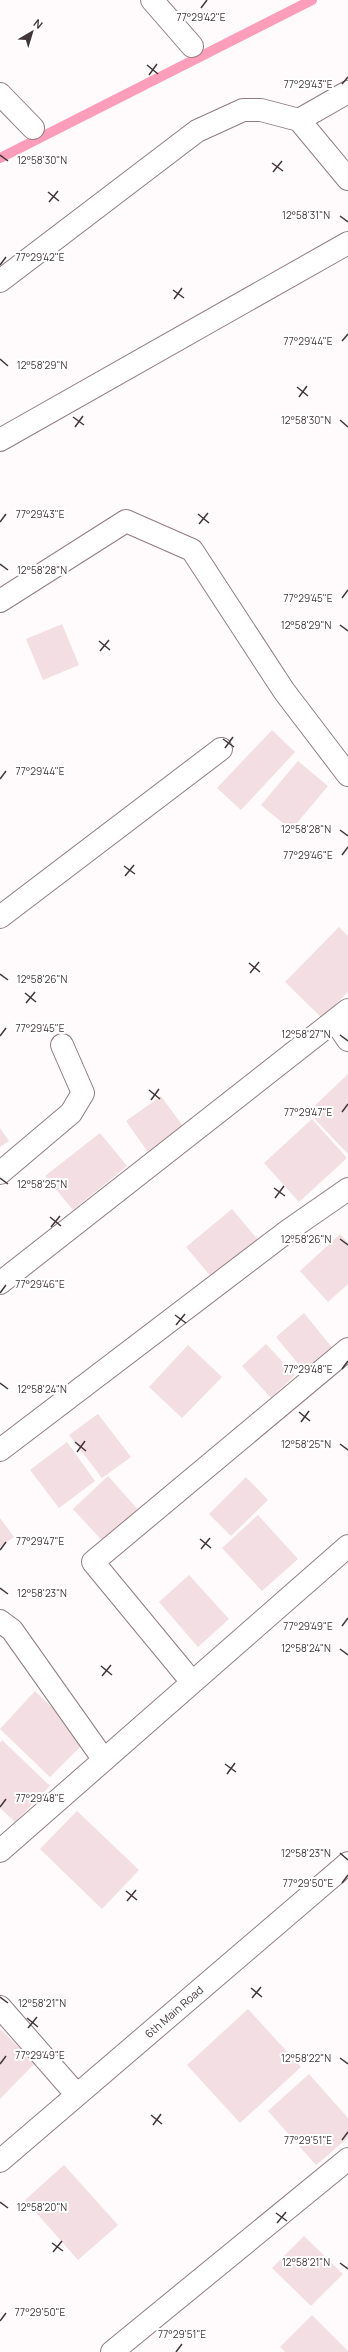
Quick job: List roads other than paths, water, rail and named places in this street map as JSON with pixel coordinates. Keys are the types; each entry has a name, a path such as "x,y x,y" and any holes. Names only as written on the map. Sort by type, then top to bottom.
{"street":[{"path":"152,0 192,46"},
{"path":"299,120 348,92"},
{"path":"0,94 34,128"},
{"path":"0,281 197,131 243,110 261,110 299,120 348,179"},
{"path":"0,440 348,243"},
{"path":"0,602 126,521 192,550 284,691 348,775"},
{"path":"0,918 222,749"},
{"path":"0,1283 341,1015 348,1040"},
{"path":"0,1174 72,1113 83,1093 62,1044"},
{"path":"0,1450 289,1230 348,1189"},
{"path":"192,1682 93,1562 348,1349"},
{"path":"0,1851 348,1546"},
{"path":"0,1621 12,1630 104,1760"},
{"name":"6th Main Road","path":"0,2161 348,1863"},
{"path":"0,2007 77,2095"},
{"path":"112,2352 348,2158"}],"waterway":[{"path":"0,158 312,0"}]}
